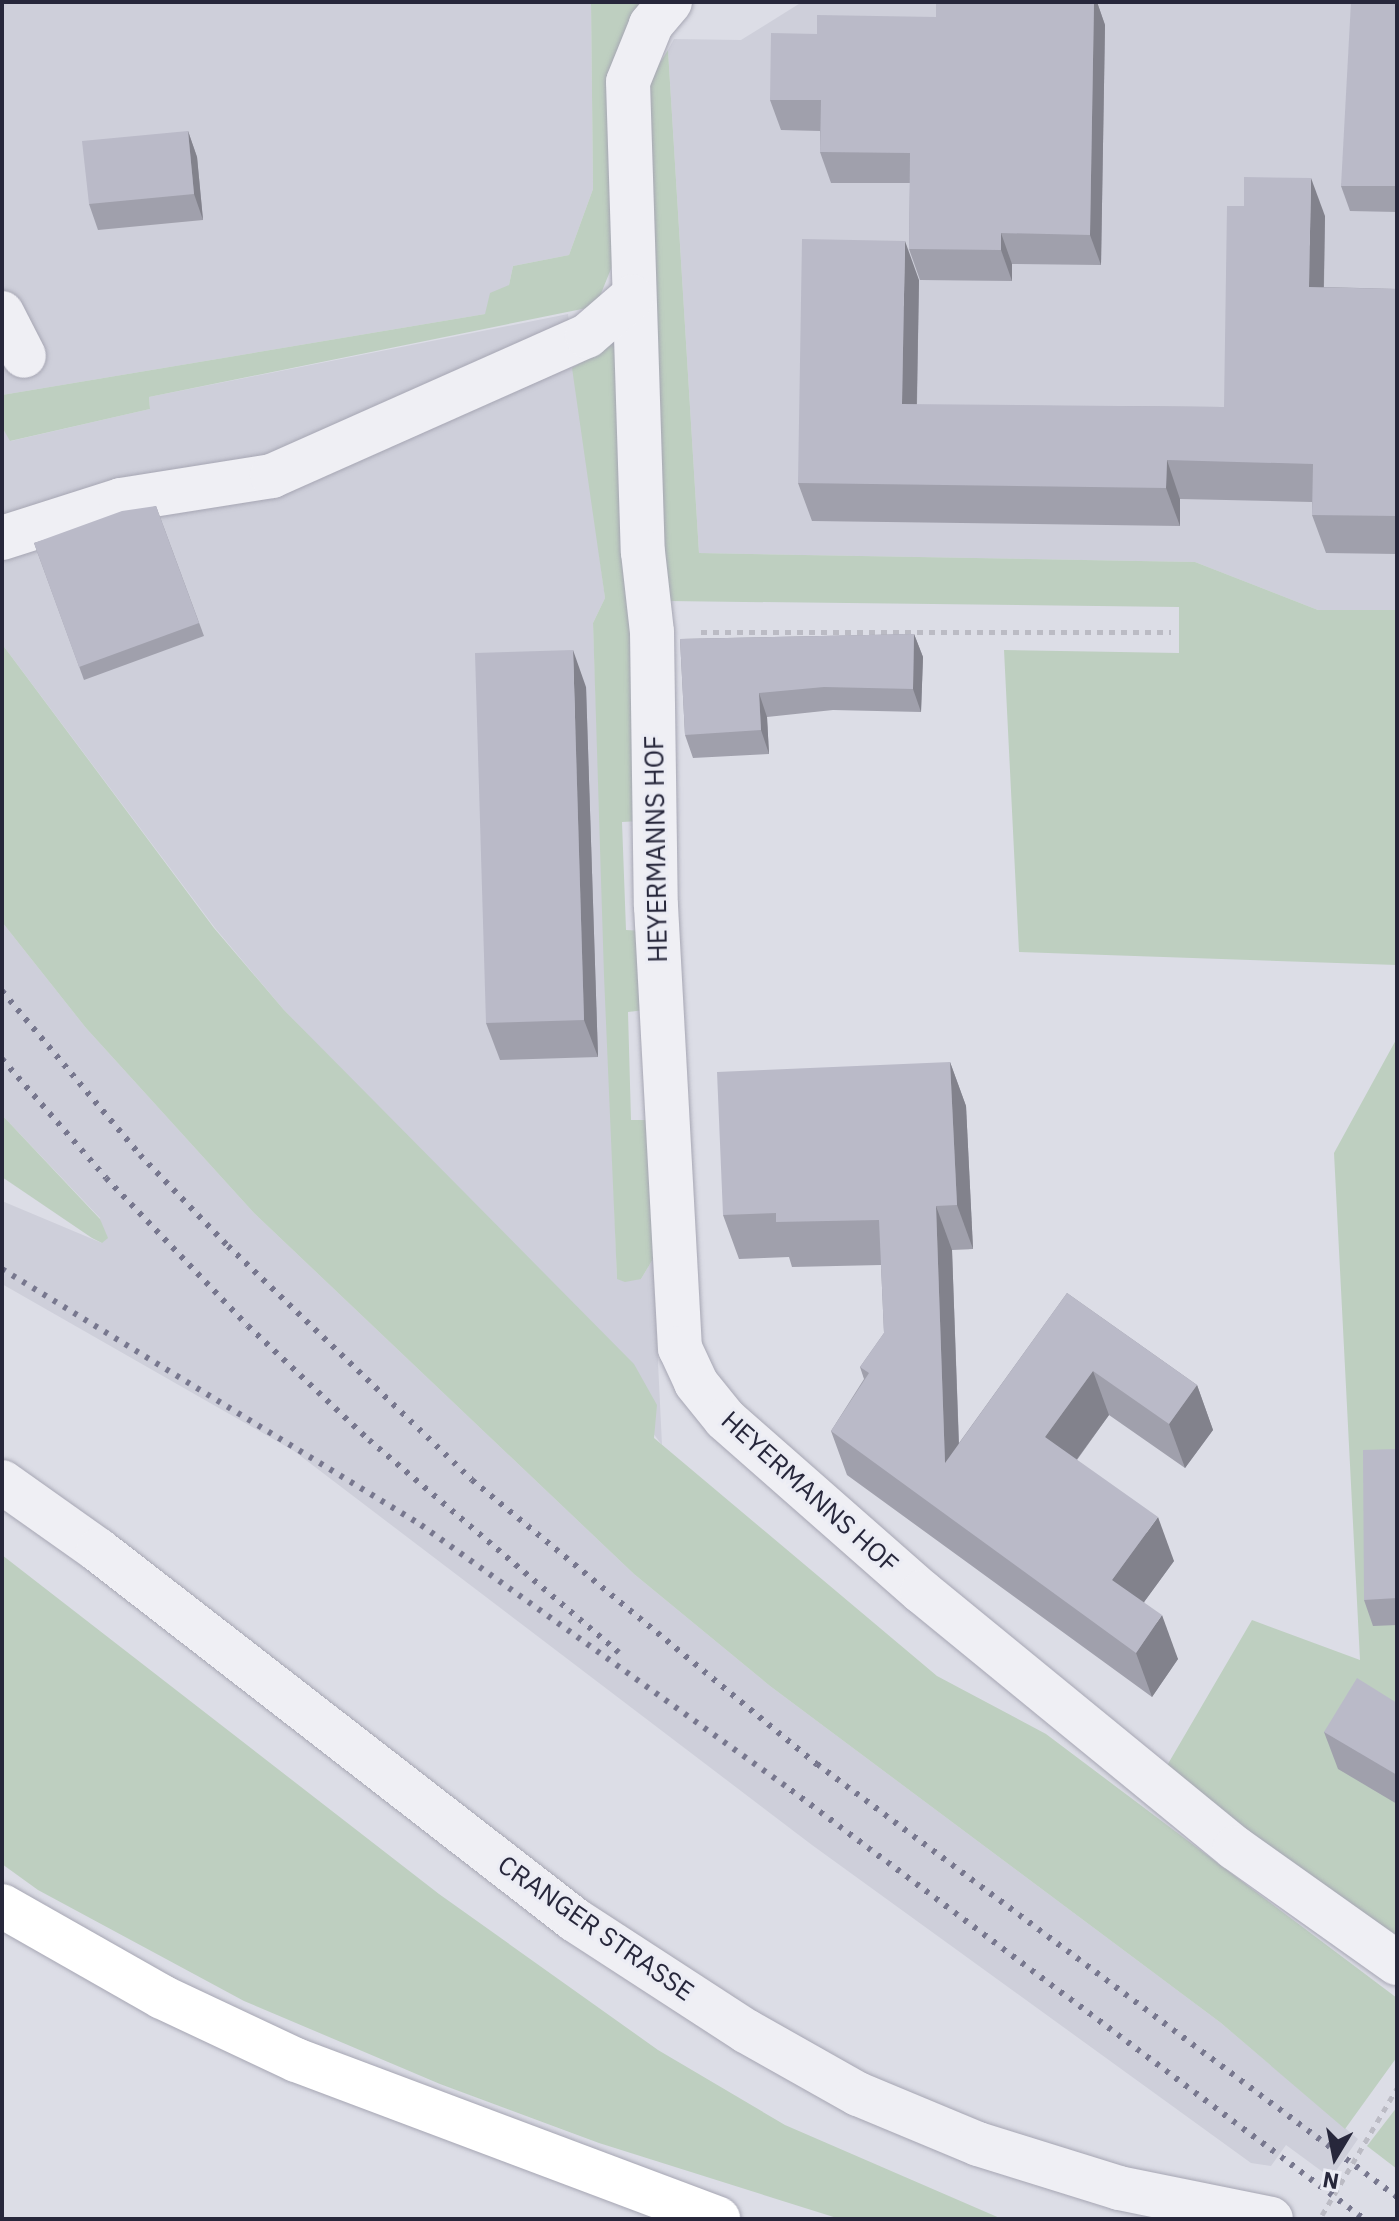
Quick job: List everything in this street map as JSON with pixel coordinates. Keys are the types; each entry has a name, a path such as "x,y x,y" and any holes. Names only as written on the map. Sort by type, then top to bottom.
{"highway":[{"path":"2,1906 162,1997 296,2060 718,2219"}],"street":[{"name":"HEYERMANNS HOF","path":"670,2 651,25 628,82 632,297 643,552 652,632 656,906 680,1348 696,1383 725,1419 922,1592 1235,1848 1397,1963"},
{"path":"2,538 121,500 272,476 587,336 632,297"},
{"path":"2,313 24,356"},
{"name":"CRANGER STRASSE","path":"2,1482 98,1550 575,1920 746,2031 858,2094 978,2144 1119,2188 1271,2219"}],"path":[{"path":"652,632 1171,632"},
{"path":"1320,2219 1397,2088"}],"shaded area":[{"path":"2,2 591,2 593,189 569,255 513,266 509,285 485,314 2,395"},
{"path":"802,2 1397,2 1397,610 1318,610 1195,562 699,553 668,50 674,39 741,40"},
{"path":"568,314 605,598 593,623 617,1279 641,1279 653,1259 662,1445 500,1232 284,1010 215,928 2,644 2,427 11,441 150,409 149,397"},
{"path":"2,922 86,1028 254,1213 634,1574 770,1686 1221,2023 1358,2139 1331,2178 1286,2145 1271,2166 1251,2163 812,1845 294,1451 2,1284 2,1201 102,1243 100,1218 2,1115"}],"green space":[{"path":"591,2 640,2 632,16 617,254 600,296 587,308 149,397 150,409 10,441 2,427 2,395 485,314 490,293 509,285 513,266 569,255 593,189"},
{"path":"668,50 699,553 1195,562 1318,610 1397,610 1397,965 1019,952 1004,650 1179,653 1179,607 668,601 660,583 643,90"},
{"path":"618,339 640,821 622,822 626,930 643,931 645,1010 628,1012 631,1120 649,1120 653,1259 641,1279 625,1282 617,1279 593,623 605,598 572,368"},
{"path":"2,644 214,928 284,1010 634,1364 657,1405 654,1438 937,1676 1046,1734 1397,1998 1397,2057 1345,2129 1221,2023 770,1686 634,1574 254,1213 86,1028 2,922"},
{"path":"1397,1038 1397,1935 1280,1864 1165,1769 1252,1620 1360,1660 1334,1153"},
{"path":"2,1115 100,1219 108,1238 102,1243 2,1177"},
{"path":"2,1555 439,1894 658,2050 785,2125 1002,2219 840,2219 599,2143 440,2084 244,2001 38,1890 2,1864"},
{"path":"1397,2107 1397,2169 1367,2146"}],"building":[{"path":"936,2 1094,2 1090,235 1001,233 1001,250 909,249 910,153 820,152 821,100 770,100 771,33 817,34 817,15 936,17"},
{"path":"1351,2 1397,4 1397,186 1341,186"},
{"path":"188,131 194,194 89,204 82,141"},
{"path":"1244,177 1311,178 1309,287 1397,289 1397,516 1312,515 1313,464 1167,460 1166,488 798,483 802,239 905,241 902,404 1224,407 1227,206 1244,206"},
{"path":"156,506 199,623 79,667 34,543 122,511"},
{"path":"914,634 913,689 824,687 759,693 761,730 685,735 680,639"},
{"path":"573,650 584,1020 486,1023 475,653"},
{"path":"950,1062 957,1205 936,1206 945,1463 1067,1293 1197,1385 1169,1424 1093,1371 1045,1437 1158,1517 1112,1580 1162,1615 1136,1653 831,1431 869,1373 860,1367 884,1333 879,1220 776,1222 776,1213 723,1215 717,1072"},
{"path":"1397,1449 1397,1598 1364,1600 1363,1450"},
{"path":"1357,1678 1397,1703 1397,1775 1324,1732"}],"railway":[{"path":"2,991 140,1155 228,1246 472,1480 817,1764 1397,2197"},
{"path":"2,1059 106,1178 248,1326 369,1440 619,1653"},
{"path":"2,1269 421,1525 791,1790 1364,2219"}]}
